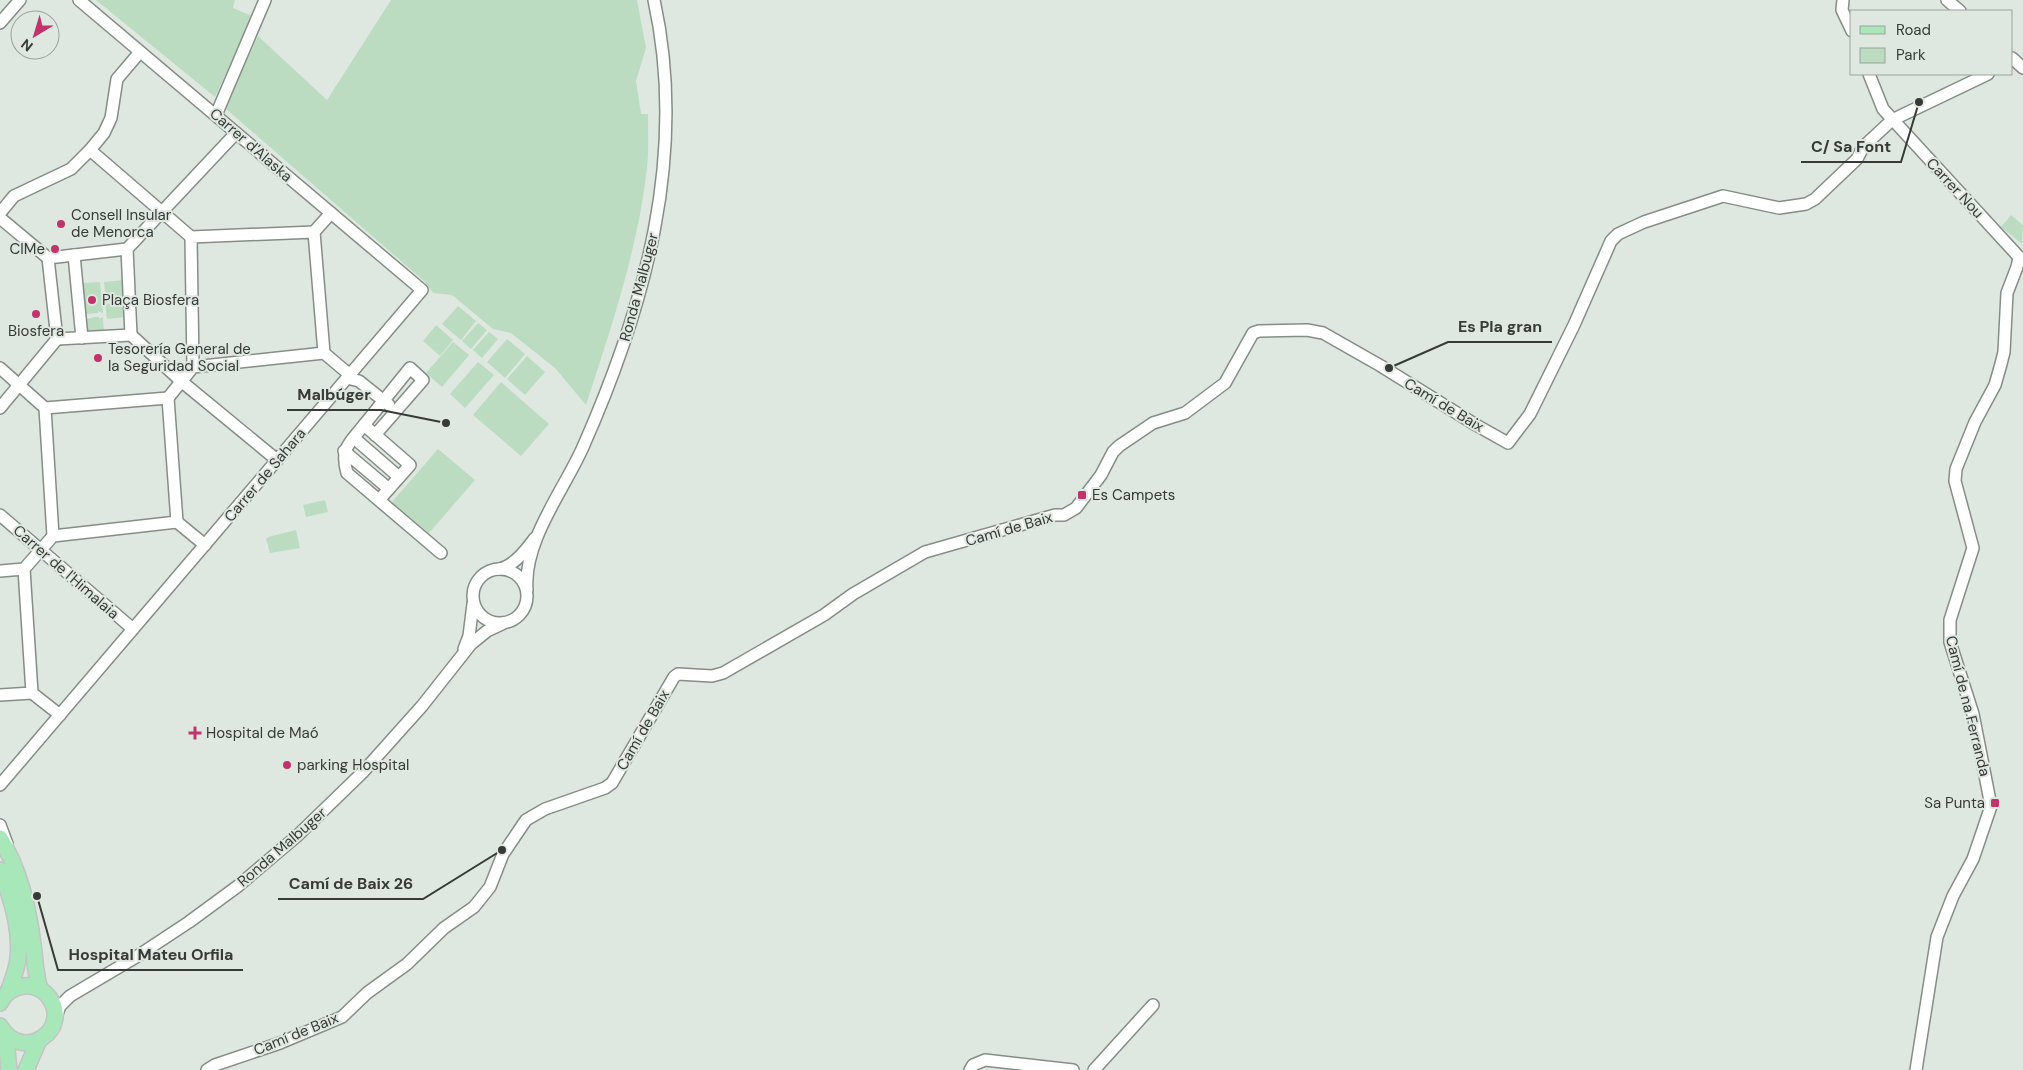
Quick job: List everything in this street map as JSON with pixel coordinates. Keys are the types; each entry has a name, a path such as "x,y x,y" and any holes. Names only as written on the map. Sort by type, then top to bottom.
{"main road":[{"path":"0,838 8,851 22,889 34,947 35,974 42,991 52,1003 54,1019 48,1033 40,1040 26,1070"},
{"path":"0,870 10,897 19,949 17,967 4,998"},
{"path":"4,998 24,986 42,991"},
{"path":"0,1026 8,1037 20,1042 27,1043 40,1040"},
{"path":"0,1026 7,1049 9,1070"}],"street":[{"path":"0,23 20,0"},
{"name":"Carrer d'Alaska","path":"79,0 422,290"},
{"path":"216,115 265,0"},
{"name":"Ronda Malbuger","path":"527,590 528,568 541,529 583,448 621,354 649,262 665,166 666,118 665,66 654,0"},
{"path":"1947,0 1959,10"},
{"path":"1842,5 1850,26"},
{"path":"0,213 14,196 71,169 90,150 104,133 111,118 117,78 140,52"},
{"name":"Carrer Nou","path":"1869,75 1883,109 1892,120 2021,255"},
{"path":"1892,120 1986,75"},
{"name":"Camí de Baix","path":"207,1070 215,1065 289,1039 342,1017 367,993 407,964 444,928 474,907 482,898 490,887 504,852 526,820 545,809 605,788 612,783 674,676 678,674 712,676 723,674 824,615 853,594 925,552 1054,515 1069,513 1086,496 1119,446 1153,423 1185,413 1225,383 1253,333 1259,331 1307,330 1323,333 1381,366 1476,426 1508,442 1530,414 1574,325 1594,277 1614,237 1644,222 1723,196 1770,206 1798,207 1815,199 1857,159 1863,147 1892,120"},
{"path":"48,258 126,249 236,133"},
{"path":"90,150 191,237 314,232 331,213"},
{"path":"0,218 48,258 57,339 0,408"},
{"path":"314,232 324,353"},
{"path":"177,522 168,398 193,367 191,237"},
{"path":"126,249 131,334 181,381 277,460"},
{"path":"74,255 82,338"},
{"name":"Camí de na Ferranda","path":"1916,1070 1937,937 1950,904 1973,859 1991,806 1973,714 1950,642 1950,620 1973,548 1955,481 1956,469 1975,422 1995,385 2004,352 2007,293 2021,255"},
{"name":"Carrer de Sahara","path":"0,785 277,460 353,376 422,290"},
{"path":"57,339 131,334"},
{"path":"193,367 324,353 396,411"},
{"path":"0,368 45,408 53,536"},
{"path":"375,435 423,380 410,368 344,451 343,460 347,473 441,553"},
{"path":"45,408 168,398"},
{"path":"364,425 410,465 379,500"},
{"path":"354,438 399,477"},
{"path":"344,451 389,489"},
{"name":"Carrer de l'Himalaia","path":"0,516 133,629"},
{"path":"0,571 24,569 53,536 177,522 205,545"},
{"name":"Ronda Malbuger","path":"499,569 504,568 521,555 541,529"},
{"path":"24,569 32,693"},
{"path":"499,569 514,572 524,583 527,590 527,603 521,615 509,623 496,624 483,618 478,613 474,602 474,588 480,578 488,572 499,569"},
{"name":"Ronda Malbuger","path":"460,657 469,636 474,602"},
{"name":"Ronda Malbuger","path":"54,1019 60,1006 70,996 136,957 189,922 238,886 297,836 376,758 422,706 460,657 482,635 502,624"},
{"path":"0,695 32,693 60,715"},
{"path":"0,825 5,836 8,851"},
{"path":"42,991 59,998 70,996"},
{"path":"1094,1070 1152,1005"},
{"path":"970,1070 973,1064 985,1060 1073,1070"}],"green space":[{"path":"96,0 235,0 233,8 252,16 215,97"},
{"path":"391,0 637,0 646,48 636,81 641,114 648,114 647,168 643,198 630,258 614,318 586,405 555,368 511,333 493,329 452,295 433,293 424,281 225,108 258,36 327,100"},
{"path":"2011,215 2023,225 2022,244 2001,227"},
{"path":"124,280 125,298 106,299 104,282"},
{"path":"100,282 103,313 98,311 98,313 86,314 83,283"},
{"path":"126,302 127,317 107,319 105,304"},
{"path":"458,306 476,321 461,340 442,324"},
{"path":"99,317 99,319 103,317 104,334 88,335 87,319"},
{"path":"478,323 487,330 471,349 462,341"},
{"path":"436,325 453,340 440,356 423,341"},
{"path":"489,332 498,339 482,358 473,350"},
{"path":"507,339 525,354 505,378 487,362"},
{"path":"453,342 469,355 442,387 426,373"},
{"path":"527,356 545,372 525,395 507,379"},
{"path":"478,362 494,375 465,408 450,394"},
{"path":"501,382 549,424 521,456 473,415"},
{"path":"438,449 475,480 429,533 392,502"},
{"path":"325,500 328,512 306,517 303,505"},
{"path":"296,530 300,548 270,553 266,539 268,537"}],"place":[{"name":"C/ Sa Font","path":"1919,102"},
{"name":"Consell Insular de Menorca","path":"61,224"},
{"name":"CIMe","path":"55,249"},
{"name":"Plaça Biosfera","path":"92,300"},
{"name":"Biosfera","path":"36,314"},
{"name":"Tesorería General de la Seguridad Social","path":"98,358"},
{"name":"Es Pla gran","path":"1389,368"},
{"name":"Malbúger","path":"446,423"},
{"name":"Es Campets","path":"1082,495"},
{"name":"Hospital de Maó","path":"195,733"},
{"name":"parking Hospital","path":"287,765"},
{"name":"Sa Punta","path":"1995,803"},
{"name":"Camí de Baix 26","path":"502,850"},
{"name":"Hospital Mateu Orfila","path":"37,896"}]}
